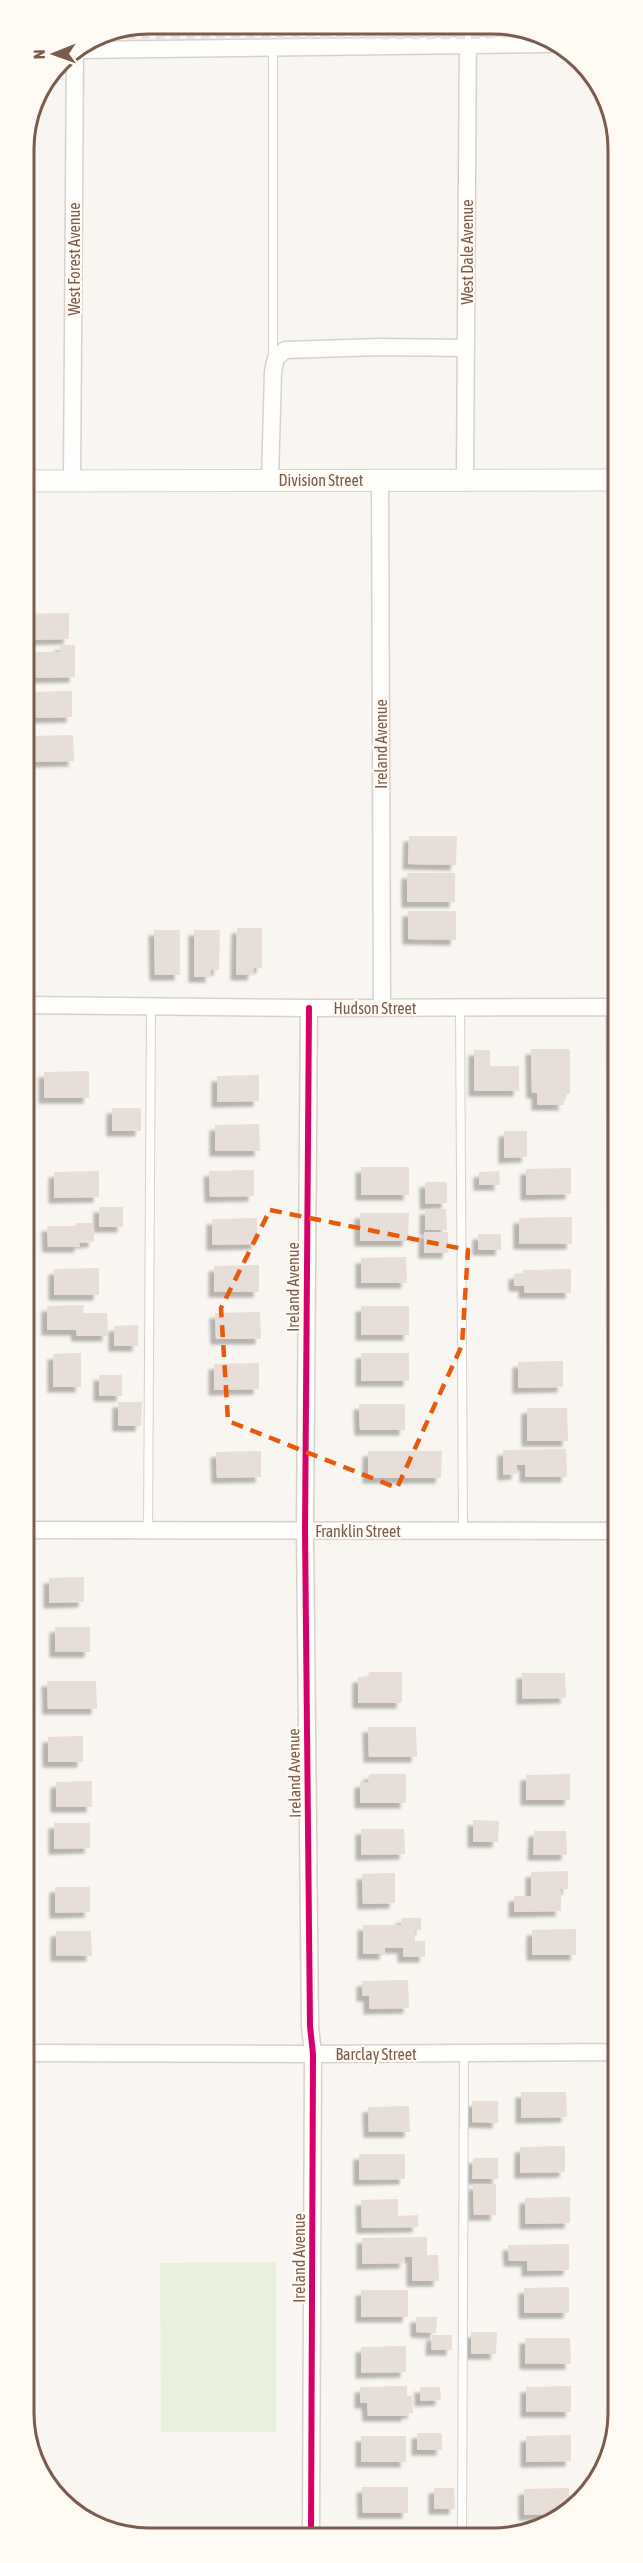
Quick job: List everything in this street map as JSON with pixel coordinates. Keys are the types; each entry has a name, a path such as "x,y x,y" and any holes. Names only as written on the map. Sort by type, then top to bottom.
{"street":[{"name":"West Dale Avenue","path":"465,479 468,34"},
{"path":"91,51 540,44"},
{"name":"West Forest Avenue","path":"72,474 76,84"},
{"path":"270,480 273,372 276,358 285,350 379,347 466,348"},
{"name":"Division Street","path":"35,479 72,474 270,480 608,480"},
{"name":"Ireland Avenue","path":"380,480 382,1008"},
{"name":"Hudson Street","path":"35,1005 309,1008 608,1007"},
{"name":"Ireland Avenue","path":"309,1008 305,1530 310,2026 313,2054 311,2528"},
{"name":"Franklin Street","path":"34,1530 608,1531"},
{"name":"Barclay Street","path":"34,2053 608,2052"}],"lane":[{"path":"273,47 273,372"},
{"path":"148,1530 151,1006"},
{"path":"460,1008 463,1531"},
{"path":"462,2528 464,2053"}],"highlighted area":[{"path":"270,1210 468,1250 462,1345 397,1488 228,1421 221,1308"}],"green space":[{"path":"276,2262 276,2432 161,2432 160,2263"}],"building":[{"path":"69,613 69,639 35,640 35,614"},
{"path":"60,645 75,645 75,677 35,678 35,652 60,652"},
{"path":"72,691 72,717 35,718 35,692"},
{"path":"73,735 74,761 35,762 35,736"},
{"path":"409,836 457,836 456,865 408,864"},
{"path":"407,873 455,873 455,902 407,902"},
{"path":"408,911 456,911 456,940 408,939"},
{"path":"237,928 262,928 262,968 254,968 253,975 236,975"},
{"path":"154,930 180,930 180,975 155,975"},
{"path":"194,930 220,930 219,970 211,970 211,977 194,977"},
{"path":"531,1049 570,1049 570,1094 564,1094 564,1105 537,1105 537,1093 532,1093"},
{"path":"474,1050 490,1050 490,1066 519,1066 519,1091 474,1091"},
{"path":"89,1071 89,1098 44,1098 44,1072"},
{"path":"259,1075 259,1101 217,1102 217,1076"},
{"path":"112,1108 141,1108 141,1131 112,1131"},
{"path":"259,1124 260,1151 215,1151 215,1125"},
{"path":"504,1131 527,1131 527,1157 504,1158"},
{"path":"361,1167 409,1167 409,1195 361,1195"},
{"path":"571,1168 571,1194 526,1195 526,1169"},
{"path":"254,1170 254,1196 210,1197 209,1171"},
{"path":"99,1171 99,1197 54,1198 54,1172"},
{"path":"499,1171 500,1185 479,1185 479,1172"},
{"path":"425,1182 447,1182 447,1203 425,1204"},
{"path":"99,1207 123,1207 123,1227 99,1227"},
{"path":"425,1209 446,1209 447,1230 425,1230"},
{"path":"360,1213 409,1213 408,1241 360,1241"},
{"path":"572,1217 572,1244 519,1244 519,1218"},
{"path":"257,1218 257,1244 212,1245 212,1219"},
{"path":"76,1223 94,1223 94,1242 79,1243 80,1247 48,1247 47,1226 76,1226"},
{"path":"424,1232 448,1232 448,1253 424,1253"},
{"path":"478,1234 501,1234 501,1250 478,1250"},
{"path":"406,1257 407,1283 361,1283 361,1258"},
{"path":"259,1265 259,1292 214,1292 214,1266"},
{"path":"99,1268 99,1295 54,1295 54,1269"},
{"path":"571,1269 571,1293 524,1293 524,1286 514,1286 514,1274 523,1273 523,1270"},
{"path":"84,1305 83,1313 107,1313 108,1336 77,1336 76,1330 47,1330 47,1306"},
{"path":"361,1306 409,1306 409,1335 361,1335"},
{"path":"260,1312 261,1339 216,1339 215,1313"},
{"path":"138,1325 138,1346 114,1346 114,1326"},
{"path":"81,1353 81,1387 53,1387 53,1354"},
{"path":"361,1353 409,1353 409,1381 361,1381"},
{"path":"563,1361 563,1387 518,1388 518,1362"},
{"path":"259,1363 259,1389 214,1390 214,1364"},
{"path":"99,1375 122,1375 122,1396 99,1396"},
{"path":"118,1402 142,1402 141,1426 118,1426"},
{"path":"359,1404 405,1404 405,1430 360,1430"},
{"path":"527,1408 567,1408 568,1441 527,1441"},
{"path":"566,1449 567,1477 525,1477 525,1465 517,1465 517,1474 503,1475 503,1450"},
{"path":"261,1451 261,1477 217,1478 216,1452"},
{"path":"368,1451 442,1451 441,1478 368,1478"},
{"path":"84,1577 84,1602 49,1603 49,1578"},
{"path":"55,1627 90,1627 90,1652 55,1652"},
{"path":"369,1672 402,1672 402,1703 358,1703 358,1677 368,1677"},
{"path":"522,1673 565,1673 566,1698 522,1699"},
{"path":"47,1681 96,1681 97,1709 48,1709"},
{"path":"368,1727 416,1727 417,1757 369,1757"},
{"path":"83,1736 83,1762 48,1762 48,1737"},
{"path":"369,1774 406,1774 406,1803 360,1803 360,1782 368,1782"},
{"path":"570,1774 570,1800 526,1800 526,1775"},
{"path":"92,1781 92,1807 56,1807 56,1782"},
{"path":"473,1820 499,1821 498,1842 473,1842"},
{"path":"54,1823 90,1823 90,1848 54,1849"},
{"path":"361,1829 404,1829 405,1854 361,1855"},
{"path":"534,1831 566,1831 567,1855 533,1855"},
{"path":"568,1871 568,1889 561,1889 561,1911 514,1912 514,1896 531,1896 531,1872"},
{"path":"395,1873 395,1903 363,1904 362,1874"},
{"path":"55,1887 90,1887 90,1912 55,1913"},
{"path":"401,1918 421,1918 421,1930 415,1930 415,1941 425,1941 425,1957 403,1957 403,1948 385,1948 385,1954 363,1954 363,1925 401,1925"},
{"path":"576,1929 576,1955 532,1955 532,1930"},
{"path":"56,1931 91,1931 92,1956 56,1956"},
{"path":"408,1980 409,2008 369,2009 369,1996 362,1996 362,1981"},
{"path":"521,2092 566,2092 567,2117 521,2118"},
{"path":"472,2101 498,2101 498,2123 472,2122"},
{"path":"409,2106 410,2132 369,2132 368,2107"},
{"path":"565,2146 565,2172 520,2173 520,2147"},
{"path":"359,2154 405,2154 405,2179 359,2180"},
{"path":"473,2158 498,2158 498,2179 472,2179"},
{"path":"473,2184 496,2184 496,2215 474,2215"},
{"path":"570,2197 570,2223 525,2224 525,2198"},
{"path":"398,2199 398,2216 418,2215 418,2227 362,2228 361,2200"},
{"path":"427,2237 427,2255 438,2255 439,2281 412,2281 412,2257 405,2257 405,2263 362,2264 362,2238"},
{"path":"569,2244 569,2270 527,2271 527,2261 509,2261 508,2245"},
{"path":"569,2287 569,2313 524,2313 524,2288"},
{"path":"361,2290 408,2290 408,2317 361,2317"},
{"path":"416,2317 437,2317 436,2333 416,2332"},
{"path":"471,2332 497,2332 496,2354 471,2354"},
{"path":"432,2335 452,2335 452,2350 431,2350"},
{"path":"525,2338 570,2338 571,2364 525,2364"},
{"path":"406,2346 406,2372 361,2373 361,2347"},
{"path":"407,2386 407,2396 412,2396 413,2413 407,2413 407,2416 368,2416 367,2403 360,2403 360,2387"},
{"path":"571,2386 571,2412 526,2412 526,2387"},
{"path":"420,2387 440,2387 441,2400 420,2401"},
{"path":"417,2433 442,2433 442,2450 417,2450"},
{"path":"571,2435 571,2461 526,2462 526,2436"},
{"path":"361,2436 406,2436 406,2462 361,2462"},
{"path":"362,2487 408,2487 408,2513 363,2513"},
{"path":"434,2488 454,2488 455,2509 434,2509"},
{"path":"569,2488 569,2500 548,2514 524,2515 524,2489"}],"railway":[{"path":"127,37 509,35"}],"cycle path":[{"path":"309,1008 305,1530 310,2026 313,2054 311,2528"}]}
